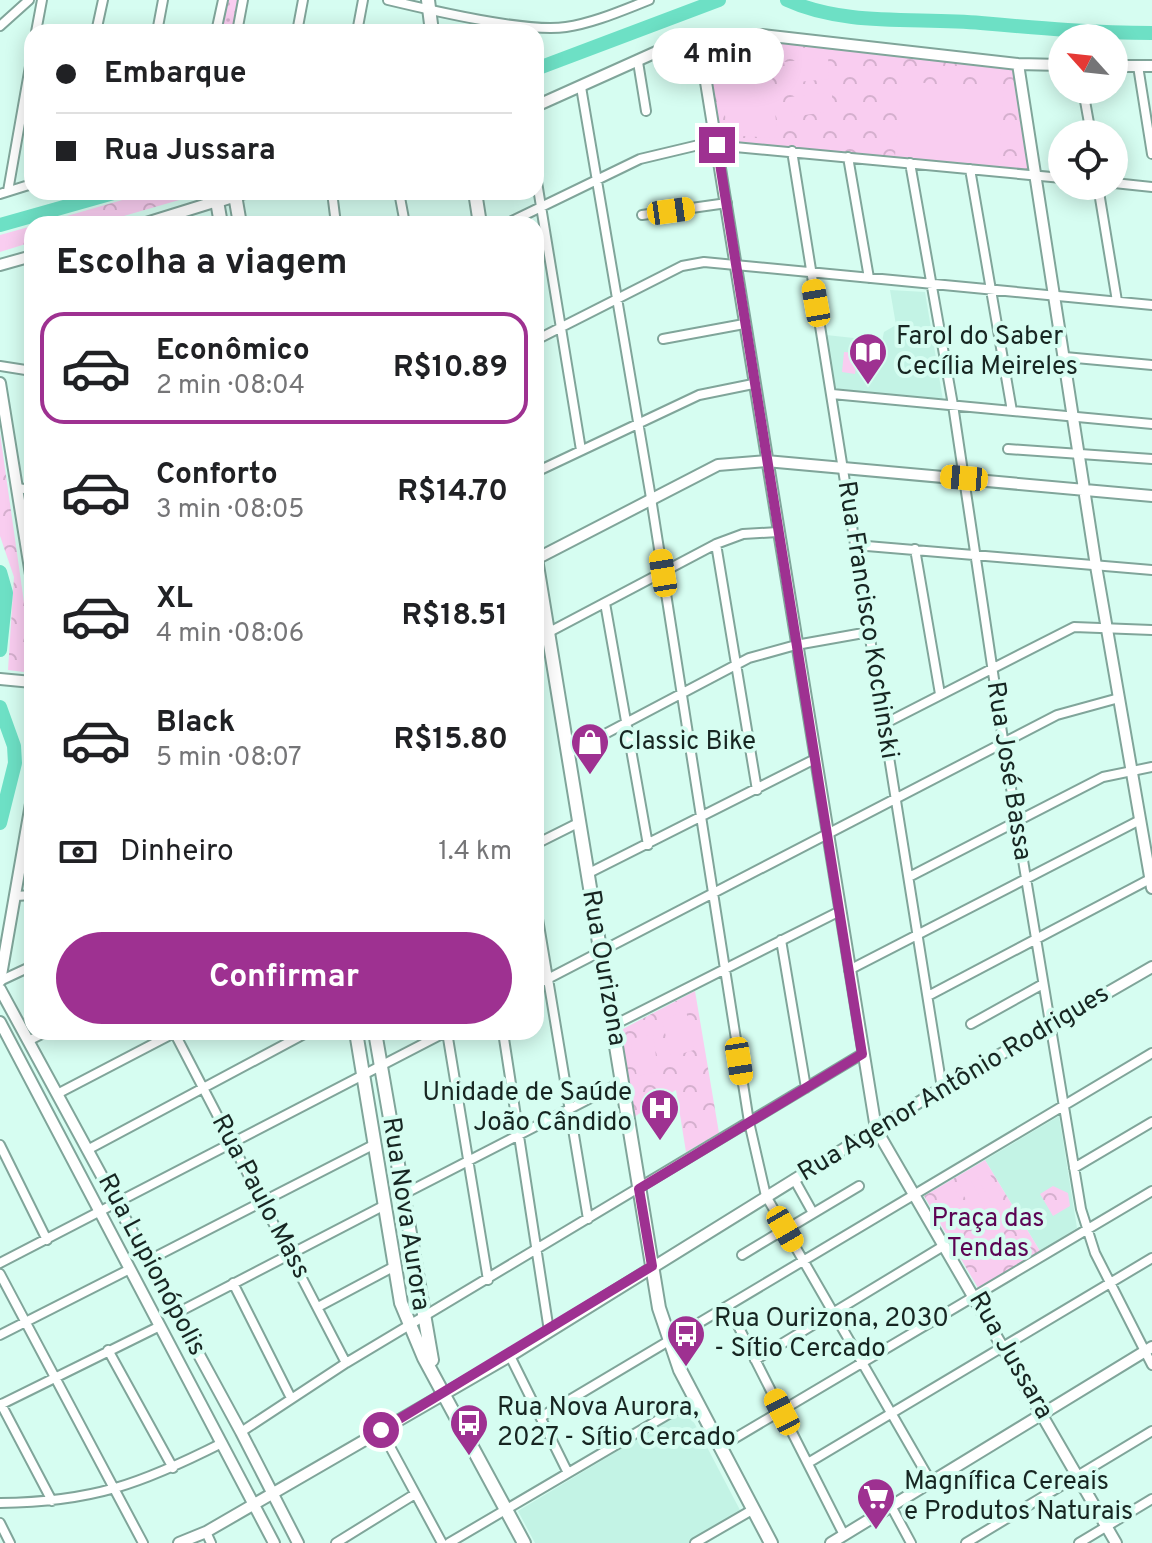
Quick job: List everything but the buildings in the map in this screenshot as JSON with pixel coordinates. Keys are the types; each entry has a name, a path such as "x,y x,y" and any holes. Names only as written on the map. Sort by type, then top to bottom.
{"main road":[{"path":"220,200 217,201 220,216"},
{"name":"Rua Ourizona","path":"544,650 567,754 652,1266 669,1342 694,1399 771,1543"},
{"name":"Rua Nova Aurora","path":"357,1040 395,1266 409,1326 524,1543"},
{"name":"Rua Nova Aurora","path":"376,1040 422,1319 444,1393"}],"street":[{"path":"0,26 29,0"},
{"path":"38,24 42,0"},
{"path":"98,24 103,0"},
{"path":"158,24 163,0"},
{"path":"218,24 223,0"},
{"path":"238,24 243,0"},
{"path":"298,24 303,0"},
{"path":"358,24 363,0"},
{"path":"388,0 533,24"},
{"path":"544,26 555,28 649,0"},
{"path":"544,103 663,49 699,39 762,35 1018,64 1048,65"},
{"name":"Rua Jussara","path":"699,39 876,1129 1044,1413 1116,1543"},
{"path":"638,62 646,111"},
{"path":"928,996 1151,884 1147,831 1140,820 1096,566 1076,417 1018,64"},
{"path":"1128,66 1152,66"},
{"path":"1138,66 1152,154"},
{"path":"581,87 651,498 749,1122 766,1196 931,1482"},
{"path":"24,94 4,192 24,186"},
{"path":"523,216 640,159 703,144 1048,176"},
{"name":"Rua Francisco Kochinski","path":"792,151 942,1088"},
{"path":"848,157 869,278"},
{"name":"Rua José Bassa","path":"910,163 953,405 1049,1029 1086,1230 1110,1283 1148,1349 1152,1365"},
{"path":"970,169 1012,411"},
{"path":"1128,184 1152,187"},
{"path":"541,200 544,216"},
{"path":"1100,200 1117,301"},
{"path":"176,216 217,201"},
{"path":"642,215 727,203"},
{"path":"544,219 581,450"},
{"path":"0,265 24,258"},
{"path":"544,336 682,266 704,262 1152,305"},
{"path":"663,339 744,324"},
{"path":"1065,357 1152,365"},
{"path":"0,366 24,370"},
{"path":"0,383 24,531"},
{"path":"544,468 699,395 753,384"},
{"path":"832,394 1152,424"},
{"path":"1008,449 1152,459"},
{"path":"544,555 718,465 766,461 1152,496"},
{"path":"17,488 24,489"},
{"path":"544,634 716,544 743,534 778,532"},
{"path":"716,544 757,790"},
{"path":"855,545 1152,570"},
{"path":"915,549 940,694"},
{"path":"605,603 648,845"},
{"path":"884,724 992,666 1074,627 1152,630"},
{"path":"567,754 736,665 769,651 869,632"},
{"path":"0,679 24,681"},
{"path":"544,981 1004,746 1057,715 1119,698"},
{"path":"587,874 815,759"},
{"path":"909,877 1103,777 1152,767"},
{"path":"849,970 1140,820"},
{"path":"544,840 578,823"},
{"path":"0,981 24,850"},
{"path":"16,896 24,896"},
{"path":"612,1026 840,911"},
{"path":"781,940 806,1088"},
{"path":"544,948 588,1219"},
{"name":"Rua Agenor Antônio Rodrigues","path":"179,1543 254,1505 510,1356 942,1088 1152,967"},
{"path":"0,981 24,970"},
{"path":"971,1024 1043,984"},
{"name":"Rua Lupionópolis","path":"0,989 24,1030"},
{"name":"Rua Lupionópolis","path":"0,1022 274,1543"},
{"name":"Rua Lupionópolis","path":"30,1040 298,1543"},
{"path":"59,1093 160,1040"},
{"name":"Rua Paulo Mass","path":"179,1040 346,1363"},
{"path":"89,1149 293,1040"},
{"path":"0,1263 101,1214 432,1040"},
{"path":"448,1040 488,1280"},
{"path":"504,1040 549,1331"},
{"path":"541,1417 1152,1053"},
{"path":"241,1432 346,1363 862,1054"},
{"path":"401,1195 622,1082"},
{"path":"1074,1168 1152,1122"},
{"path":"149,1260 375,1144"},
{"path":"0,1145 47,1240"},
{"path":"794,1179 813,1213"},
{"path":"797,1223 859,1186"},
{"path":"720,1447 1152,1191"},
{"path":"177,1313 385,1205"},
{"path":"742,1255 785,1229"},
{"path":"755,1360 945,1245"},
{"path":"808,1463 1152,1258"},
{"name":"Rua Nova Aurora","path":"318,1307 395,1266"},
{"path":"0,1335 130,1269"},
{"path":"0,1274 143,1543"},
{"path":"233,1283 291,1398"},
{"path":"728,1306 844,1535"},
{"path":"52,1501 0,1405 160,1326"},
{"path":"831,1543 1148,1349"},
{"path":"108,1350 173,1468"},
{"path":"510,1356 568,1473"},
{"path":"449,1543 694,1399"},
{"path":"381,1430 442,1543"},
{"path":"966,1543 1152,1431"},
{"path":"0,1503 52,1501 115,1491 173,1468 222,1443"},
{"path":"336,1543 415,1494"},
{"path":"1079,1543 1152,1499"},
{"path":"891,1506 911,1543"},
{"path":"695,1543 752,1510"},
{"path":"0,1523 10,1543"},
{"path":"206,1532 211,1543"}],"shaded area":[{"path":"890,290 925,292 943,400 836,389 826,335 882,341 884,332 896,325"},
{"path":"1059,1116 1077,1228 1040,1251 985,1160"},
{"path":"687,1409 741,1512 689,1543 535,1543 518,1511"}],"green space":[{"path":"227,0 239,0 234,24 222,24"},
{"path":"755,38 1014,66 1030,172 720,141 703,42"},
{"path":"768,54 778,138 727,135 719,55"},
{"path":"828,57 829,79 787,83 784,62"},
{"path":"902,81 1004,90 998,164 895,156"},
{"path":"832,92 832,111 792,117 790,97"},
{"path":"122,200 179,200 124,216 67,216"},
{"path":"24,228 24,244 0,252 0,235"},
{"path":"844,352 858,353 855,374 842,372"},
{"path":"0,433 24,602 24,672 8,670 14,577 0,536"},
{"path":"695,991 719,1133 686,1152 676,1090 634,1117 619,1031"},
{"path":"686,1010 694,1050 671,1057 662,1021"},
{"path":"653,1034 658,1072 637,1076 630,1039"},
{"name":"Praça das Tendas","path":"985,1160 1040,1251 978,1288 924,1196"},
{"path":"988,1171 1002,1195 991,1202 977,1178"},
{"path":"971,1181 983,1202 972,1209 959,1188"},
{"path":"1053,1186 1068,1193 1070,1206 1053,1216 1040,1194"},
{"path":"955,1190 973,1221 953,1233 935,1202"},
{"path":"985,1206 998,1227 986,1234 974,1213"},
{"path":"999,1234 1011,1254 1001,1260 989,1239"}],"waterway":[{"path":"544,66 719,0"},
{"path":"787,0 857,18 1152,33"},
{"path":"32,216 89,200"},
{"path":"0,225 24,218"},
{"path":"0,572 6,593 0,650"},
{"path":"0,707 14,746 15,763 0,823"}],"place":[{"name":"Farol do Saber Cecília Meireles","path":"868,386"},
{"name":"Classic Bike","path":"590,776"},
{"name":"Unidade de Saúde João Cândido","path":"660,1142"},
{"name":"Rua Ourizona, 2030 - Sítio Cercado","path":"686,1368"},
{"name":"Rua Nova Aurora, 2027 - Sítio Cercado","path":"469,1457"},
{"name":"Magnífica Cereais e Produtos Naturais","path":"876,1531"}],"route":[{"path":"381,1430 510,1356 652,1266 639,1189 862,1054 717,145"}]}
